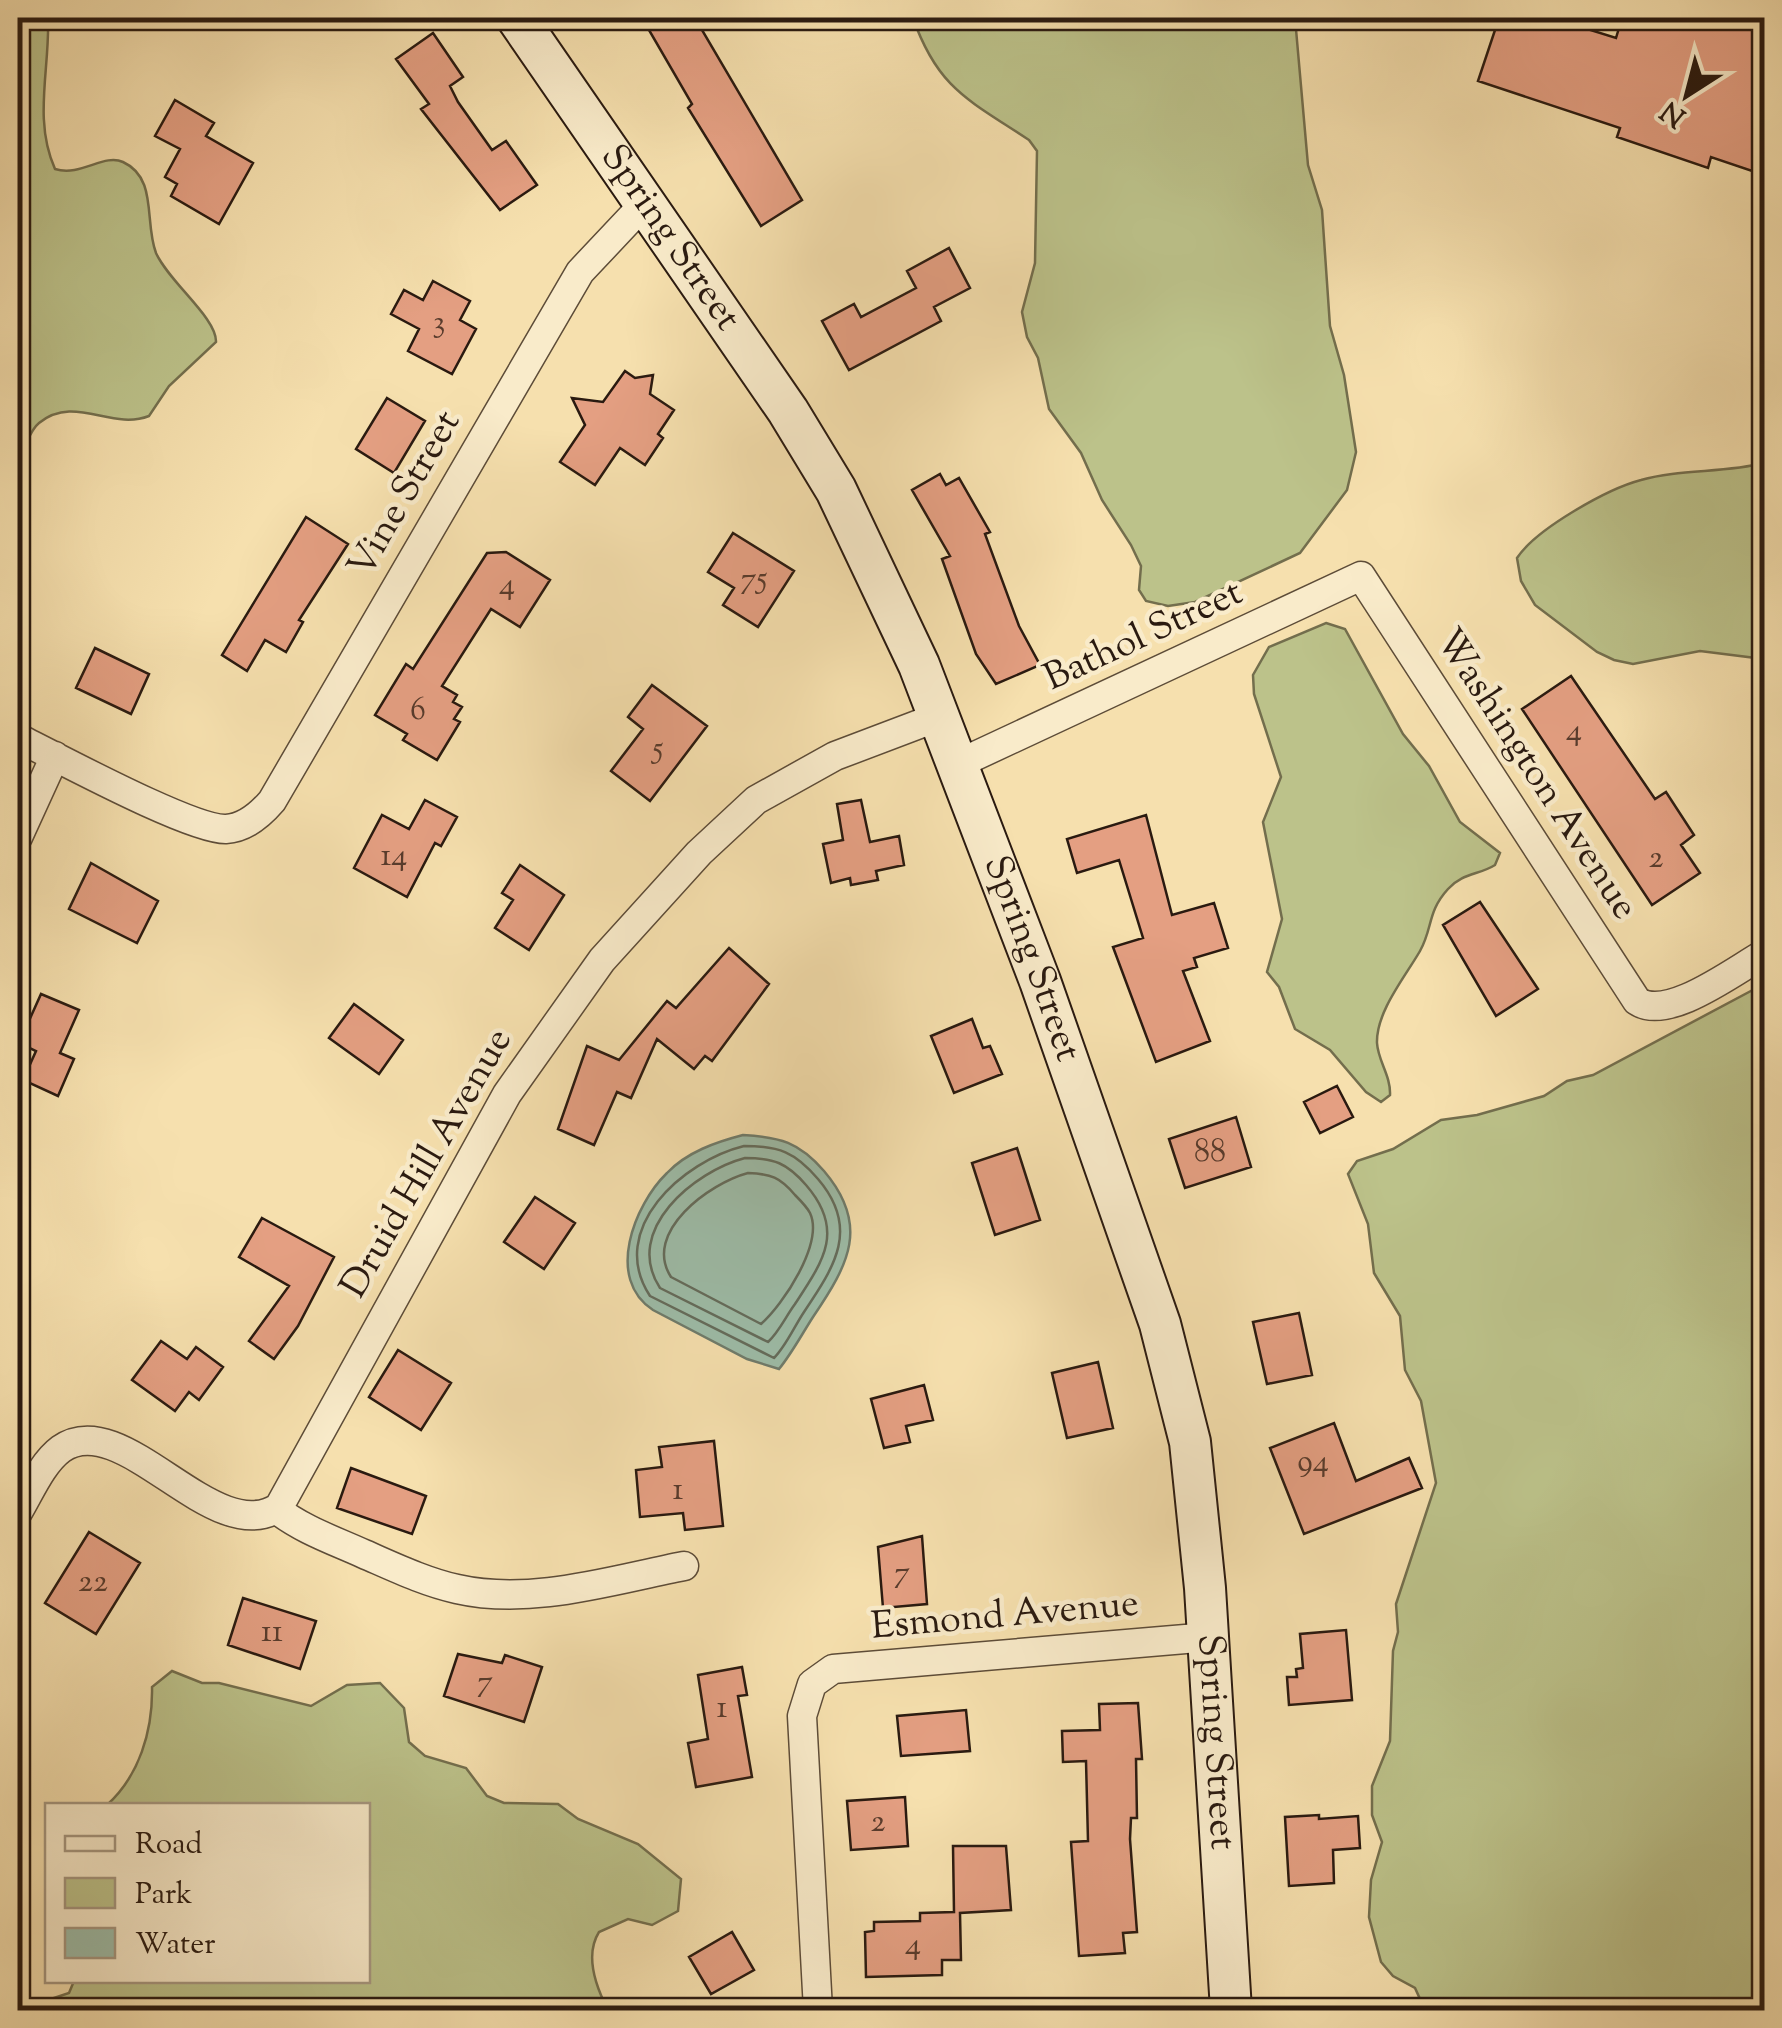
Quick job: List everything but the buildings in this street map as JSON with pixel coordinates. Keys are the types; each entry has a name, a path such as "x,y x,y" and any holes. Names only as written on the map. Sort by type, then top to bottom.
{"street":[{"name":"Spring Street","path":"517,18 816,455 889,594 958,764 1160,1324 1196,1480 1231,2010"},
{"name":"Vine Street","path":"55,756 199,824 239,827 272,801 580,272 644,204"},
{"name":"Bathol Street","path":"958,764 1361,576"},
{"name":"Washington Avenue","path":"1361,576 1632,995 1652,1008 1675,1004 1764,954"},
{"name":"Druid Hill Avenue","path":"276,1509 292,1490 343,1388 508,1094 602,960 699,853 756,800 835,756 938,717"},
{"path":"18,738 55,756 18,837"},
{"path":"18,1512 60,1450 90,1440 114,1447 219,1506 250,1514 276,1509 304,1528 392,1566 484,1593 562,1590 684,1566"},
{"name":"Esmond Avenue","path":"818,2010 802,1754 803,1706 812,1684 833,1669 1208,1637"}],"green space":[{"path":"18,18 48,18 44,113 48,151 55,169 74,170 116,160 134,169 146,190 156,253 209,322 216,342 169,386 149,416 121,419 80,412 53,415 36,426 18,457"},
{"path":"913,18 1295,18 1308,165 1322,210 1330,326 1344,375 1356,452 1347,490 1300,553 1195,602 1168,606 1146,601 1139,590 1141,566 1102,500 1081,453 1049,409 1038,358 1027,337 1022,312 1035,263 1037,151 1029,140 958,91 933,61"},
{"path":"1764,463 1764,659 1700,651 1633,664 1614,660 1597,652 1535,605 1521,581 1517,558 1526,547 1556,523 1610,492 1656,477"},
{"path":"1326,623 1345,629 1403,734 1429,766 1460,822 1500,853 1495,865 1459,880 1441,897 1420,951 1386,1007 1377,1043 1390,1095 1381,1102 1366,1092 1330,1050 1295,1029 1279,987 1267,972 1282,919 1263,822 1281,777 1254,694 1253,675 1269,647"},
{"path":"1764,984 1764,2010 1425,2010 1415,1988 1393,1976 1381,1962 1369,1917 1371,1880 1382,1842 1372,1815 1372,1786 1390,1741 1393,1651 1398,1632 1396,1604 1436,1483 1421,1401 1405,1370 1400,1316 1374,1273 1368,1224 1348,1174 1357,1161 1393,1149 1441,1120 1477,1115 1544,1096 1567,1081 1593,1075"},
{"path":"172,1671 202,1683 219,1683 311,1706 347,1685 380,1683 404,1708 409,1742 425,1756 466,1768 487,1796 504,1803 558,1804 578,1819 638,1844 681,1879 678,1911 652,1925 628,1919 599,1932 592,1961 608,2010 18,2010 69,1993 73,1983 370,1983 370,1803 109,1803 128,1781 142,1752 150,1720 152,1687"}],"water":[{"path":"743,1135 768,1137 806,1153 838,1191 850,1227 849,1244 836,1279 779,1369 747,1359 653,1310 638,1297 630,1280 628,1261 635,1222 655,1187 693,1154"}]}
